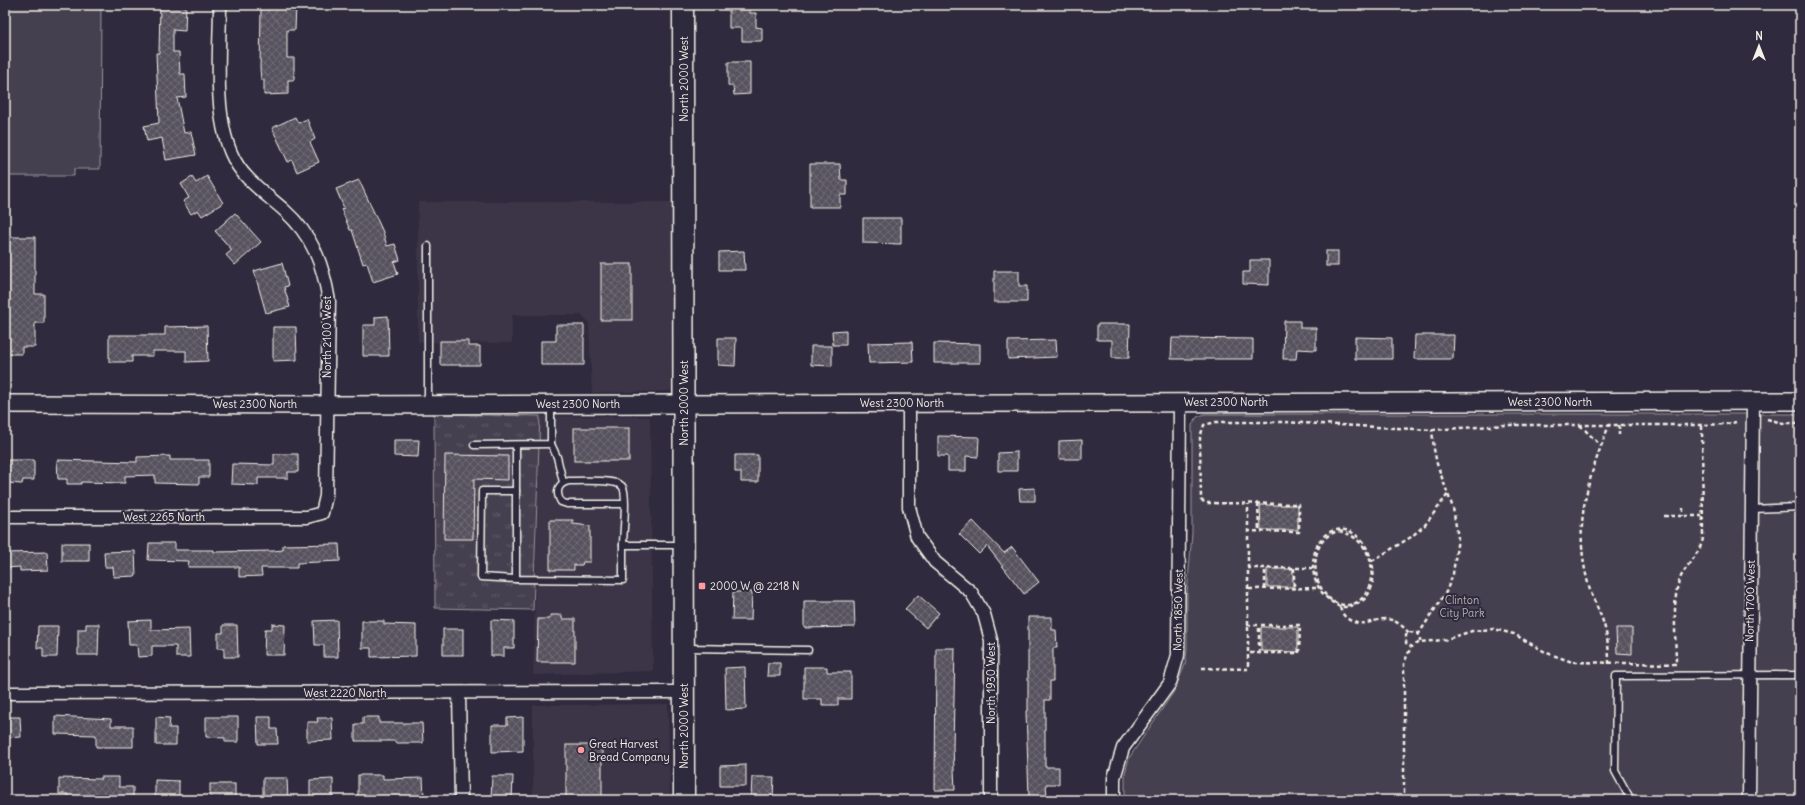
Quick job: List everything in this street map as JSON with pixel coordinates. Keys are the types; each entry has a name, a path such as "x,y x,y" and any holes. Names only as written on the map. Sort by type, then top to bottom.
{"main road":[{"name":"North 2000 West","path":"684,5 684,800"}],"street":[{"name":"North 2100 West","path":"220,5 220,100 223,128 231,154 247,178 263,194 284,211 302,230 315,250 324,274 329,301 326,496 322,513"},
{"name":"North 1700 West","path":"1749,800 1749,676 1753,401"},
{"name":"West 2300 North","path":"5,404 327,405 1800,401"},
{"name":"North 1850 West","path":"1114,800 1114,778 1123,748 1170,682 1178,654 1180,402"},
{"name":"North 1930 West","path":"909,403 909,507 917,537 935,562 971,592 984,614 991,640 991,800"},
{"name":"West 2265 North","path":"5,516 307,518 322,513"},
{"name":"West 2220 North","path":"5,693 684,692"},
{"path":"459,693 461,800"}],"lane":[{"path":"428,246 428,404"},
{"path":"552,404 551,444 557,457 563,482"},
{"path":"474,445 551,444"},
{"path":"516,445 516,579"},
{"path":"516,491 482,491 480,577 516,579 623,580 624,492 622,486 615,482 563,482"},
{"path":"563,482 559,487 557,496 561,502 567,504 624,504"},
{"path":"1752,508 1800,507"},
{"path":"623,545 684,545"},
{"path":"684,648 808,650"},
{"path":"1631,800 1615,771 1616,676 1800,675"}],"path":[{"path":"1767,419 1783,423 1800,423"},
{"path":"1247,531 1299,532 1299,504 1206,503 1201,500 1200,437 1204,425 1216,422 1283,422 1432,430 1506,424 1702,425 1736,422"},
{"path":"1580,424 1601,446"},
{"path":"1609,424 1589,480 1582,515 1582,547 1590,590 1607,636 1609,664"},
{"path":"1618,424 1619,435"},
{"path":"1411,647 1416,646 1420,642 1444,640 1478,629 1500,629 1514,634 1559,659 1579,663 1676,664 1676,590 1683,572 1702,544 1702,425"},
{"path":"1418,635 1446,592 1453,574 1458,538 1453,508 1437,464 1432,430"},
{"path":"1372,561 1411,537 1425,525 1449,494"},
{"path":"1202,668 1248,669 1248,504"},
{"path":"1258,504 1259,532"},
{"path":"1682,508 1683,516"},
{"path":"1664,516 1702,516"},
{"path":"1338,530 1348,531 1361,540 1372,561 1372,582 1366,596 1354,606 1340,607 1325,597 1319,588 1314,574 1316,547 1321,539 1329,532 1338,530"},
{"path":"1339,531 1348,533 1356,538 1366,551 1370,562 1370,586 1365,595 1353,604 1341,604 1334,602 1326,594 1319,582 1316,570 1316,558 1319,545 1325,538 1332,533 1339,531"},
{"path":"1247,568 1314,568"},
{"path":"1265,568 1265,589"},
{"path":"1294,568 1294,588"},
{"path":"1249,589 1319,588"},
{"path":"1340,607 1341,614 1347,619 1356,622 1365,624 1385,619 1394,621 1409,633 1413,632 1418,635 1420,642"},
{"path":"1259,624 1259,653"},
{"path":"1247,625 1300,624 1299,653 1248,652"},
{"path":"1409,633 1406,635 1405,639 1406,643 1411,647"},
{"path":"1404,800 1404,663 1411,647"}],"shaded area":[{"path":"418,202 672,202 672,391 592,393 589,323 582,315 512,315 512,343 418,342"},
{"path":"540,416 650,417 653,671 533,675"},
{"path":"668,704 670,800 533,800 533,705"}],"green space":[{"path":"5,5 101,5 100,169 74,169 74,176 5,176"},
{"path":"434,414 540,416 533,610 435,608"},
{"name":"Clinton City Park","path":"1205,414 1800,414 1800,800 1125,800 1125,773 1129,758 1173,693 1185,665 1187,649 1187,594 1192,533 1192,425 1197,417"}],"building":[{"path":"160,5 186,5 185,31 173,30 173,52 179,52 180,74 185,74 186,97 177,98 184,133 191,132 196,155 166,160 162,138 147,141 144,126 159,123 156,53 159,53"},
{"path":"270,5 296,5 295,30 287,30 287,58 294,58 294,80 288,80 288,94 264,95 264,80 261,80 260,68 261,9 270,9"},
{"path":"729,5 750,5 750,13 756,13 756,27 762,28 762,41 742,41 742,28 729,28"},
{"path":"728,62 750,62 750,94 734,95 733,86 728,86"},
{"path":"295,117 298,123 307,119 315,139 310,142 319,162 297,172 292,160 288,162 272,128"},
{"path":"810,164 840,164 841,180 847,180 847,195 840,195 840,207 810,207"},
{"path":"207,176 223,203 202,216 198,210 191,214 183,201 189,198 181,184 192,177 196,183"},
{"path":"359,180 383,232 387,246 395,244 400,260 394,262 398,274 373,282 367,263 363,264 352,230 350,230 341,209 344,208 336,189"},
{"path":"235,213 261,242 235,265 226,255 232,250 215,231"},
{"path":"863,218 901,218 901,244 863,243"},
{"path":"5,237 35,237 35,294 44,294 44,323 35,323 35,347 22,347 22,354 5,354"},
{"path":"744,251 745,270 719,270 719,252"},
{"path":"1326,251 1338,251 1338,266 1326,266"},
{"path":"1250,260 1269,260 1269,285 1243,284 1243,272 1250,272"},
{"path":"282,263 288,286 284,287 290,307 266,313 254,271"},
{"path":"601,264 632,264 632,320 601,320"},
{"path":"994,271 1019,271 1019,286 1027,286 1027,302 994,302"},
{"path":"388,316 389,356 363,356 363,325 375,325 375,317"},
{"path":"1284,321 1300,321 1300,328 1316,328 1316,350 1297,349 1296,359 1283,359"},
{"path":"1097,324 1130,324 1129,358 1112,358 1112,340 1097,340"},
{"path":"556,325 584,325 584,365 541,365 541,341 556,341"},
{"path":"207,326 208,361 186,362 186,351 153,351 153,356 132,356 132,362 109,362 109,335 165,335 165,327"},
{"path":"273,327 296,327 297,360 273,361"},
{"path":"846,330 846,345 833,345 832,331"},
{"path":"1415,335 1454,335 1453,359 1414,359"},
{"path":"1355,337 1392,338 1392,359 1355,359"},
{"path":"718,338 736,338 735,366 718,365"},
{"path":"1172,338 1253,339 1253,359 1171,359"},
{"path":"1056,340 1057,357 1008,359 1008,341"},
{"path":"440,341 468,341 468,346 480,346 480,365 440,365"},
{"path":"912,342 913,362 869,363 868,343"},
{"path":"934,343 980,344 980,363 934,363"},
{"path":"811,346 832,346 832,366 811,365"},
{"path":"574,428 629,428 629,461 574,461"},
{"path":"938,436 979,437 978,457 966,456 966,471 948,471 948,456 938,456"},
{"path":"394,440 419,440 418,457 394,456"},
{"path":"1082,440 1082,459 1059,459 1059,441"},
{"path":"1017,452 1017,471 998,471 998,453"},
{"path":"274,454 298,454 298,472 288,472 288,478 258,478 258,485 231,484 232,464 274,465"},
{"path":"445,455 508,456 508,480 474,479 473,539 444,539"},
{"path":"735,455 758,455 758,482 741,482 741,472 735,472"},
{"path":"170,456 170,460 209,460 209,477 199,477 199,484 155,483 155,475 125,476 125,483 81,482 81,484 67,484 67,479 58,479 57,460 137,462 137,457"},
{"path":"8,460 34,460 34,480 23,480 22,484 8,483"},
{"path":"1035,488 1035,501 1020,501 1019,489"},
{"path":"1260,505 1298,505 1298,530 1261,530"},
{"path":"550,520 573,520 573,524 590,526 590,562 583,562 582,565 574,565 574,570 550,570"},
{"path":"973,521 1004,553 1012,547 1039,582 1024,594 987,546 979,554 959,534"},
{"path":"62,543 89,543 89,561 62,561"},
{"path":"149,543 175,543 175,550 214,550 214,552 273,551 283,550 283,545 339,544 340,561 297,563 297,568 261,568 262,576 239,577 239,567 188,567 189,561 148,560"},
{"path":"135,551 136,576 114,577 113,567 105,567 104,552"},
{"path":"47,552 48,570 20,571 20,567 5,568 5,553"},
{"path":"1267,569 1293,569 1293,587 1267,587"},
{"path":"733,592 752,592 751,620 732,620"},
{"path":"918,595 939,613 926,628 905,609"},
{"path":"804,601 854,601 855,627 804,628"},
{"path":"550,615 562,615 562,619 575,619 575,662 537,662 538,619 550,619"},
{"path":"1028,617 1052,617 1052,630 1056,630 1057,648 1053,648 1053,681 1050,681 1050,700 1045,700 1045,767 1059,767 1059,784 1046,784 1047,796 1029,797 1026,711 1028,711"},
{"path":"151,620 151,630 189,629 190,657 176,657 176,646 152,646 152,656 138,657 137,645 129,645 128,621"},
{"path":"337,620 338,657 324,657 324,645 315,645 314,621"},
{"path":"491,620 514,621 514,648 504,648 504,656 491,656"},
{"path":"362,621 384,621 384,624 416,625 416,656 371,657 371,648 362,648"},
{"path":"86,624 99,624 98,655 78,655 78,629 86,629"},
{"path":"272,624 285,625 284,655 264,655 265,629 272,629"},
{"path":"223,625 237,625 238,657 224,657 224,648 218,648 218,633 223,633"},
{"path":"38,626 58,626 57,657 43,657 43,648 37,648"},
{"path":"1261,627 1298,627 1298,652 1261,651"},
{"path":"1616,628 1632,628 1632,654 1617,653"},
{"path":"443,629 463,629 463,655 443,655"},
{"path":"936,648 955,648 953,748 955,790 935,790"},
{"path":"768,663 780,663 780,676 767,676"},
{"path":"745,667 746,709 726,710 725,668"},
{"path":"804,667 827,667 827,672 851,672 851,699 838,699 838,705 822,705 822,699 804,699"},
{"path":"55,716 111,719 111,726 133,726 133,747 96,747 96,735 55,734"},
{"path":"5,717 20,717 21,737 5,738"},
{"path":"156,717 170,718 169,728 176,728 176,745 156,745"},
{"path":"206,717 238,717 238,742 225,742 225,738 206,737"},
{"path":"257,717 271,717 271,729 277,729 278,744 258,744"},
{"path":"363,717 379,717 379,723 422,723 423,743 355,741 355,724 363,724"},
{"path":"523,717 523,751 492,752 492,725 507,725 507,718"},
{"path":"317,718 332,718 333,740 307,741 307,722 318,722"},
{"path":"566,745 602,745 602,800 566,800"},
{"path":"746,765 746,786 720,786 720,766"},
{"path":"358,775 383,775 383,779 423,778 424,798 411,798 411,800 358,800"},
{"path":"492,776 513,776 512,800 491,800"},
{"path":"101,777 119,777 119,787 133,787 133,800 68,800 68,794 59,794 59,778 101,779"},
{"path":"752,777 774,777 773,797 751,797"},
{"path":"263,778 287,778 288,800 274,800 274,797 263,797"},
{"path":"333,779 333,800 319,800 319,797 310,797 310,780"},
{"path":"155,780 179,781 179,800 165,800 165,797 155,797"},
{"path":"210,784 235,784 235,800 210,800"}],"place":[{"name":"2000 W @ 2218 N","path":"702,586"},
{"name":"Great Harvest Bread Company","path":"581,750"}]}
